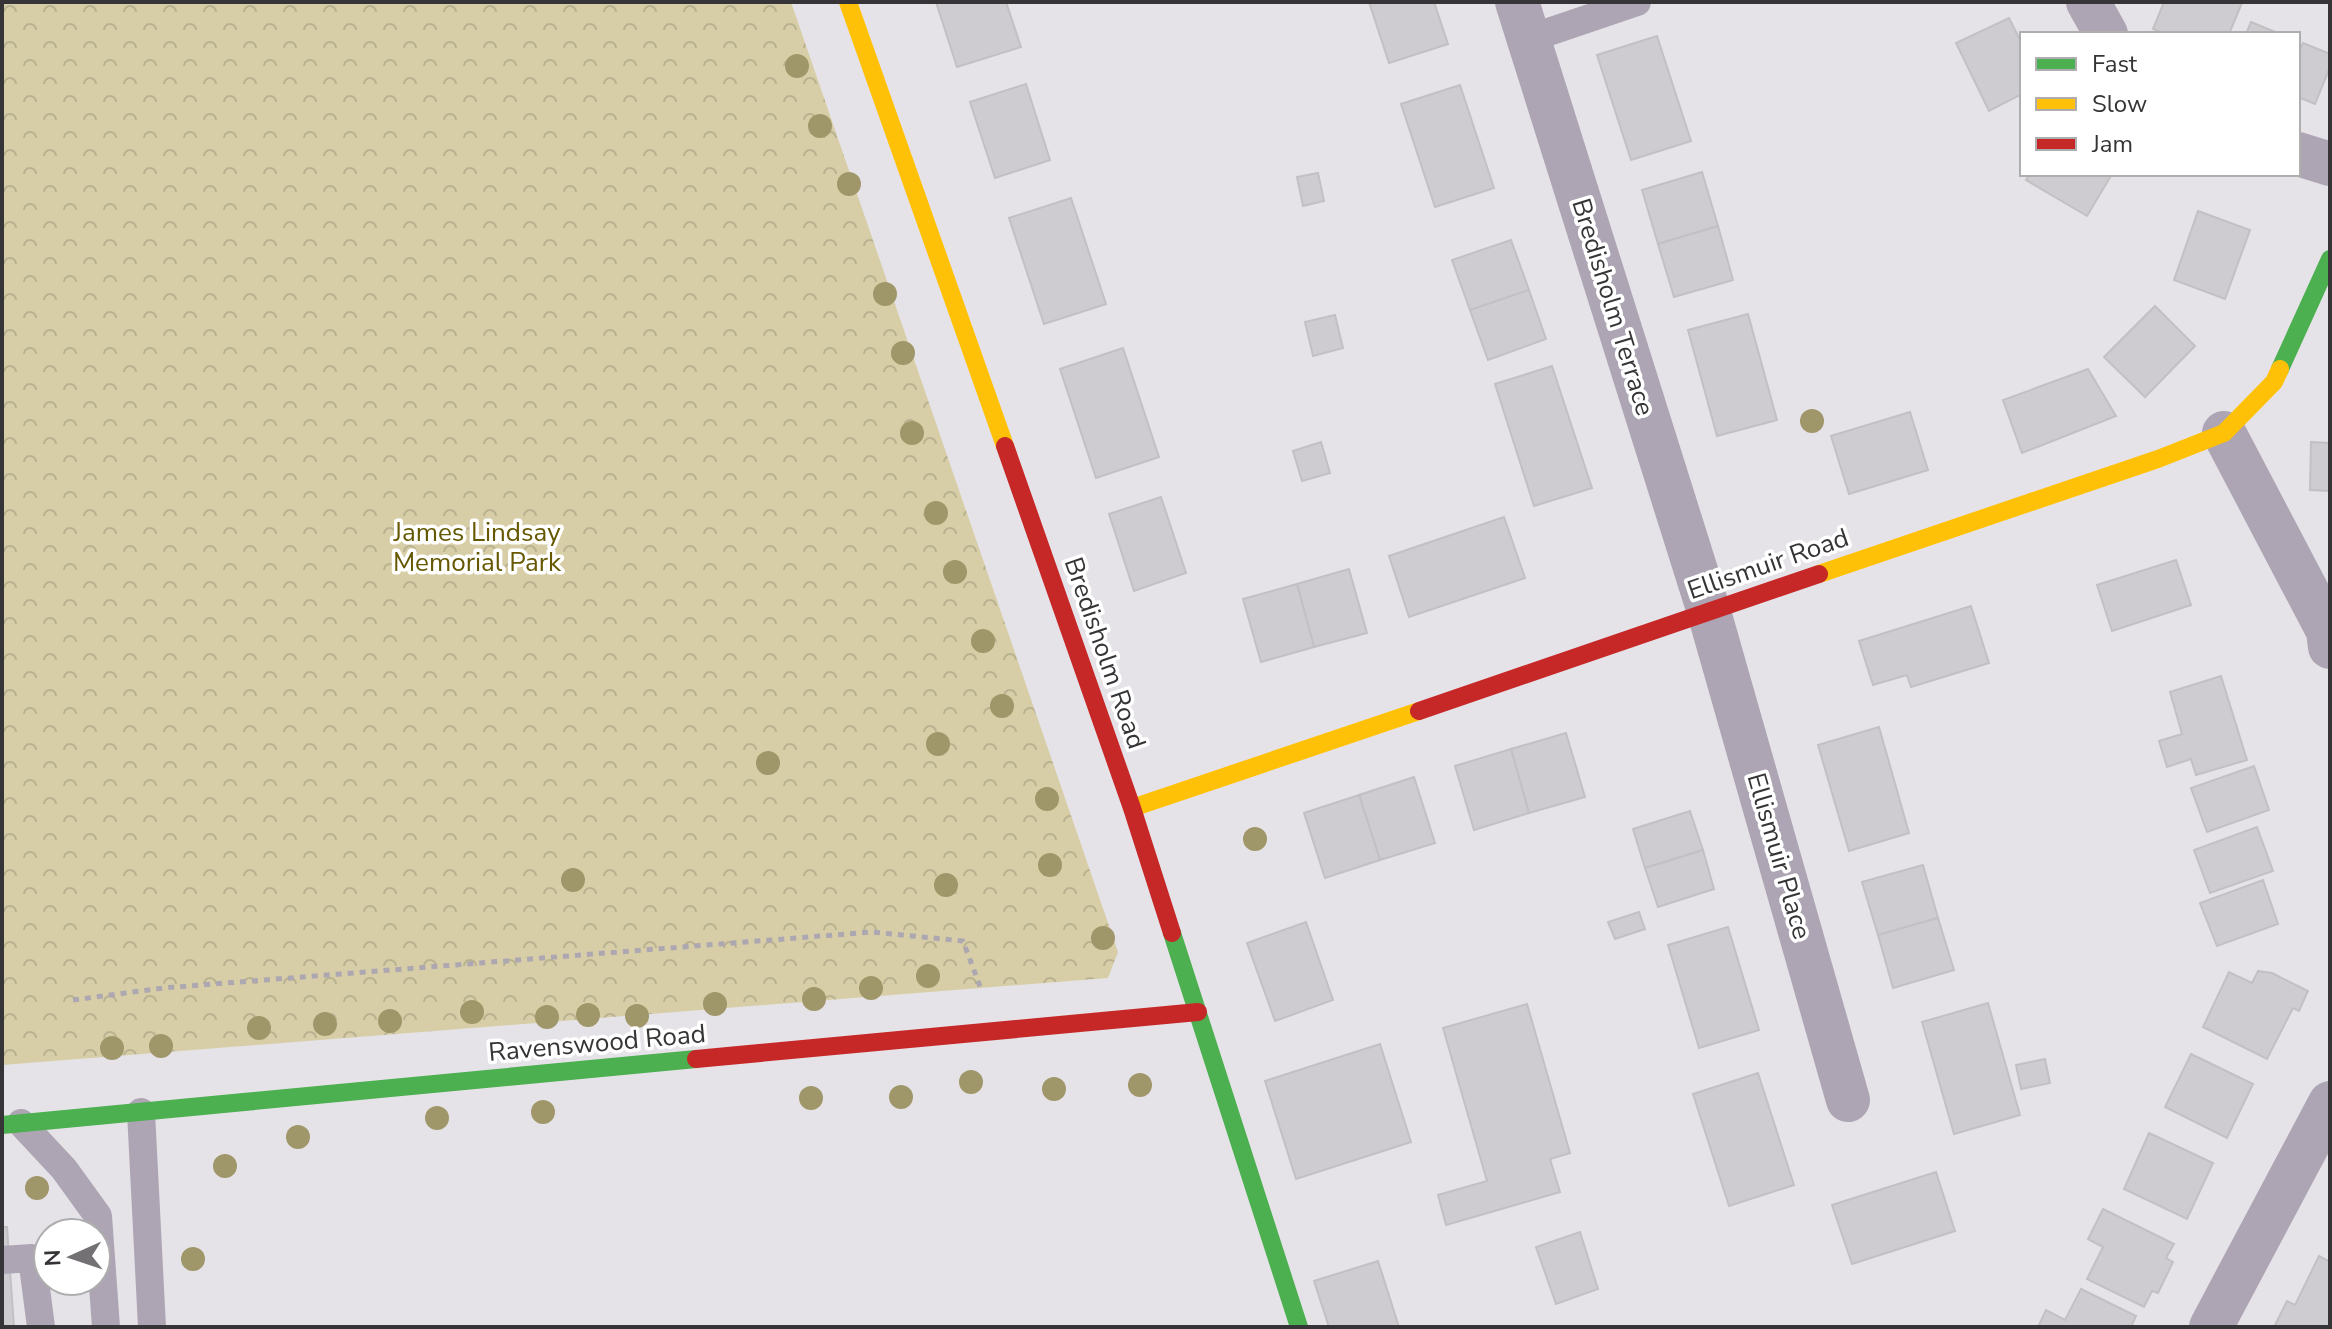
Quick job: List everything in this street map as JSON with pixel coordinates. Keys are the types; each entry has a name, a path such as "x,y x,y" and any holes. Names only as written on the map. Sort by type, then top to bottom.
{"street":[{"name":"Bredisholm Road","path":"848,2 1132,808 1299,1327"},
{"path":"2088,2 2105,32"},
{"name":"Bredisholm Terrace","path":"1523,20 1709,612"},
{"path":"2300,155 2330,164"},
{"name":"Ellismuir Road","path":"1132,808 2143,464 2224,433 2274,382 2330,259"},
{"path":"2224,433 2328,631 2330,647"},
{"name":"Ellismuir Place","path":"1709,612 1848,1100"},
{"name":"Ravenswood Road","path":"11,1124 1198,1012"},
{"path":"2211,1327 2330,1103"}],"lane":[{"path":"1523,20 1637,2"},
{"path":"141,1112 152,1327"},
{"path":"11,1124 64,1169 98,1216 106,1327"},
{"path":"2,1260 32,1258 41,1327"}],"path":[{"path":"73,1000 163,988 872,932 963,941 997,1031"}],"green space":[{"name":"James Lindsay Memorial Park","path":"2,2 791,2 1118,952 1108,978 2,1065"}],"building":[{"path":"936,2 1006,2 1021,47 957,67"},
{"path":"1369,2 1434,2 1448,44 1389,63"},
{"path":"2164,2 2242,3 2230,32 2161,32 2153,29"},
{"path":"2009,18 2020,40 2020,95 1989,111 1956,43"},
{"path":"2251,22 2275,32 2247,32"},
{"path":"1657,36 1691,141 1631,160 1597,55"},
{"path":"2303,43 2330,54 2330,67 2315,104 2300,98 2300,50"},
{"path":"1026,84 1050,160 995,178 970,102"},
{"path":"1460,85 1494,188 1435,207 1401,104"},
{"path":"1702,172 1718,226 1658,244 1642,190"},
{"path":"1318,173 1324,201 1303,206 1297,177"},
{"path":"2029,176 2111,176 2087,216 2026,180"},
{"path":"1071,198 1106,304 1044,324 1009,218"},
{"path":"2198,211 2250,230 2225,299 2174,280"},
{"path":"1718,226 1733,280 1674,297 1658,244"},
{"path":"1511,240 1529,290 1470,310 1452,260"},
{"path":"1529,290 1546,339 1488,360 1470,310"},
{"path":"2155,306 2195,346 2145,397 2104,357"},
{"path":"1748,314 1777,420 1717,436 1688,330"},
{"path":"1335,315 1343,348 1313,356 1305,322"},
{"path":"1123,348 1159,457 1096,478 1060,369"},
{"path":"1552,366 1592,488 1534,506 1495,384"},
{"path":"2088,369 2116,416 2022,453 2003,400"},
{"path":"1910,412 1928,470 1849,494 1831,436"},
{"path":"1321,442 1330,473 1302,481 1293,451"},
{"path":"2311,442 2330,443 2330,491 2310,490"},
{"path":"1161,497 1186,573 1134,591 1109,514"},
{"path":"1504,517 1525,578 1409,617 1389,556"},
{"path":"2176,560 2191,605 2112,631 2097,585"},
{"path":"1349,569 1367,633 1314,647 1297,584"},
{"path":"1297,584 1314,647 1261,662 1243,599"},
{"path":"1971,606 1989,663 1911,687 1907,675 1873,685 1859,641"},
{"path":"2221,676 2247,760 2196,775 2191,759 2167,767 2159,741 2182,734 2170,692"},
{"path":"1879,727 1909,833 1849,851 1818,745"},
{"path":"1566,733 1585,797 1529,813 1511,749"},
{"path":"1511,749 1529,813 1474,830 1455,766"},
{"path":"2254,766 2269,810 2207,832 2191,788"},
{"path":"1414,777 1435,843 1380,860 1359,795"},
{"path":"1359,795 1380,860 1325,878 1304,813"},
{"path":"1690,811 1703,850 1645,868 1633,829"},
{"path":"2257,827 2273,871 2210,893 2194,850"},
{"path":"1703,850 1714,889 1658,907 1645,868"},
{"path":"1923,865 1938,918 1878,935 1862,882"},
{"path":"2263,880 2278,924 2217,946 2200,903"},
{"path":"1639,912 1645,929 1615,939 1608,922"},
{"path":"1938,918 1954,970 1893,988 1878,935"},
{"path":"1306,922 1333,1000 1275,1021 1247,943"},
{"path":"1728,927 1759,1030 1699,1048 1668,945"},
{"path":"2258,971 2272,973 2308,991 2299,1011 2293,1008 2267,1059 2203,1027 2229,972 2252,983"},
{"path":"1988,1003 2020,1115 1954,1134 1922,1022"},
{"path":"1527,1004 1570,1153 1550,1159 1560,1192 1446,1225 1438,1195 1487,1181 1443,1028"},
{"path":"1380,1044 1411,1142 1296,1179 1265,1081"},
{"path":"2191,1054 2253,1084 2227,1138 2165,1107"},
{"path":"2045,1059 2050,1083 2021,1089 2016,1065"},
{"path":"1758,1073 1794,1185 1729,1206 1693,1094"},
{"path":"2149,1133 2213,1163 2187,1219 2124,1189"},
{"path":"1936,1172 1955,1231 1852,1264 1832,1205"},
{"path":"2103,1209 2174,1244 2166,1258 2173,1262 2158,1293 2152,1291 2144,1307 2087,1279 2103,1247 2088,1239"},
{"path":"2,1227 7,1227 14,1327 2,1327"},
{"path":"1580,1232 1598,1289 1556,1304 1536,1247"},
{"path":"2319,1256 2330,1262 2330,1327 2274,1327 2287,1301 2295,1305"},
{"path":"1378,1261 1399,1327 1329,1327 1314,1281"},
{"path":"2081,1289 2136,1316 2131,1327 2038,1327 2046,1310 2065,1320"}],"traffic: fast":[{"path":"2280,369 2330,259"},
{"path":"1172,933 1299,1327"},
{"path":"2,1125 696,1059"}],"traffic: slow":[{"path":"848,2 1005,446"},
{"path":"1819,574 2158,459 2224,433 2274,382 2280,369"},
{"path":"1132,808 1419,711"}],"traffic: jam":[{"path":"1005,446 1132,808 1172,933"},
{"path":"1419,711 1819,574"},
{"path":"696,1059 1198,1012"}]}
